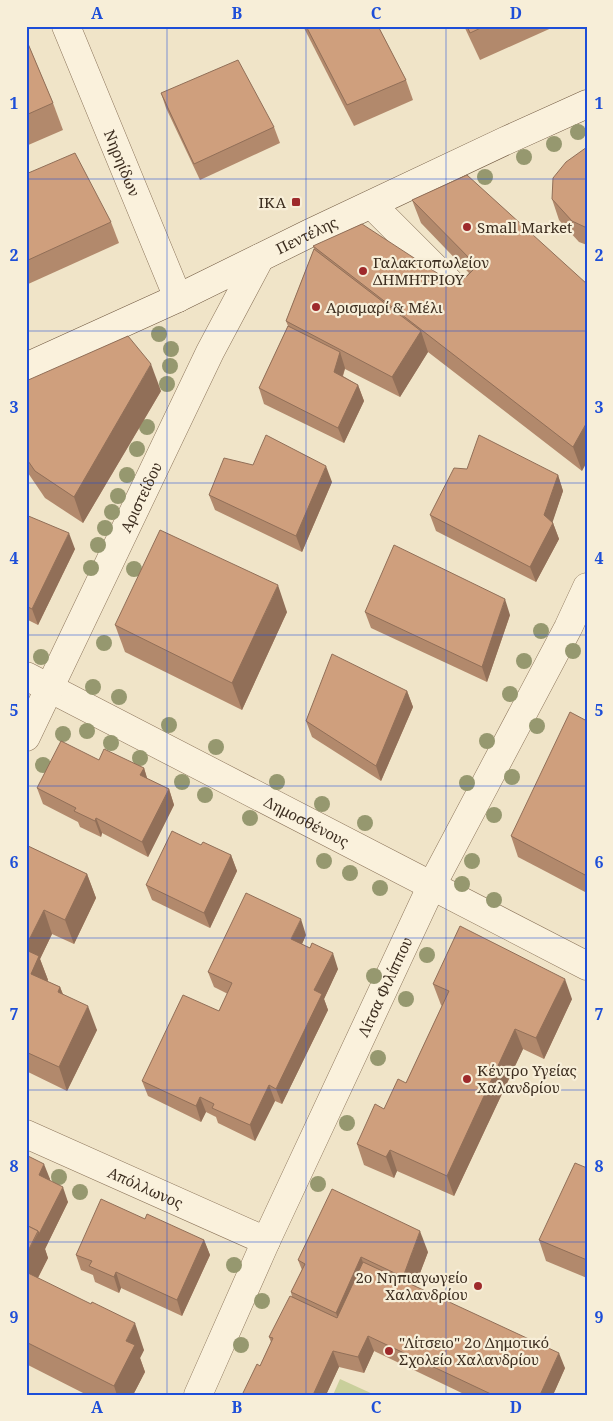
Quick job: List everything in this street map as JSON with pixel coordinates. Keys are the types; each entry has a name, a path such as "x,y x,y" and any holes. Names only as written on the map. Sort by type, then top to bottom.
{"street":[{"name":"Νηρηίδων","path":"66,26 178,298"},
{"name":"Πεντέλης","path":"26,367 178,298 505,141 587,104"},
{"path":"372,205 457,290"},
{"name":"Αριστείδου","path":"26,737 37,682 260,258"},
{"name":"Λίτσα Φιλίππου","path":"198,1395 266,1241 432,885 568,628 587,587"},
{"name":"Δημοσθένους","path":"37,682 587,966"},
{"name":"Απόλλωνος","path":"26,1134 266,1241"}],"green space":[{"path":"340,1379 375,1395 333,1395"}],"building":[{"path":"306,26 378,26 406,80 347,105"},
{"path":"467,26 485,26 470,33"},
{"path":"26,39 53,103 26,115"},
{"path":"238,60 274,127 194,164 161,93"},
{"path":"587,147 587,228 572,221 552,199 553,178 566,162"},
{"path":"75,153 111,222 26,261 26,174"},
{"path":"467,175 587,284 587,422 573,447 313,246 362,224 457,286 477,266 412,200"},
{"path":"314,249 421,331 392,377 286,321"},
{"path":"288,326 340,352 334,372 358,385 338,428 259,388"},
{"path":"128,336 151,364 74,497 35,471 26,458 26,381"},
{"path":"266,435 326,466 296,536 209,495 224,458 253,465"},
{"path":"479,435 558,475 544,515 553,523 530,567 430,515 454,468 467,469"},
{"path":"26,515 69,533 32,609 26,606"},
{"path":"160,530 278,585 232,683 115,625"},
{"path":"394,545 505,599 482,667 365,612"},
{"path":"332,654 407,691 376,766 306,721"},
{"path":"570,712 587,721 587,876 511,836"},
{"path":"61,741 99,760 104,749 144,768 140,775 169,789 142,842 96,818 95,821 74,811 76,808 37,788"},
{"path":"172,831 201,845 203,842 231,855 204,913 146,885"},
{"path":"26,845 87,874 65,920 44,910 26,946"},
{"path":"246,893 301,919 291,939 310,948 312,943 333,953 314,990 322,994 276,1089 269,1085 250,1125 212,1108 214,1104 200,1097 196,1106 142,1081 183,995 219,1011 232,983 208,972"},
{"name":"Κέντρο Υγείας Χαλανδρίου","path":"460,926 565,979 536,1038 515,1029 447,1176 390,1150 386,1157 357,1144 375,1104 384,1109 398,1079 406,1083 449,991 433,984"},
{"path":"26,950 39,956 31,974 60,987 58,992 88,1006 59,1067 26,1052"},
{"path":"26,1155 44,1164 39,1175 63,1187 39,1234 38,1231 26,1225"},
{"path":"575,1163 587,1168 587,1260 539,1240"},
{"path":"332,1189 420,1231 403,1277 361,1257 336,1313 291,1292 305,1264 298,1260"},
{"path":"101,1199 145,1219 147,1214 204,1240 177,1300 116,1272 114,1277 89,1266 92,1261 76,1255"},
{"path":"26,1225 38,1231 26,1255"},
{"name":"\"Λίτσειο\" 2ο Δημοτικό Σχολείο Χαλανδρίου","path":"363,1262 559,1353 540,1395 493,1395 368,1336 358,1357 333,1351 313,1395 242,1395 257,1364 260,1366 273,1338 269,1337 290,1296 337,1318"},
{"path":"26,1272 135,1323 126,1341 135,1345 114,1386 26,1342"}],"place":[{"name":"ΙΚΑ","path":"296,202"},
{"name":"Small Market","path":"467,227"},
{"name":"Γαλακτοπωλείον ΔΗΜΗΤΡΙΟΥ","path":"363,271"},
{"name":"Αρισμαρί & Μέλι","path":"316,307"},
{"name":"Κέντρο Υγείας Χαλανδρίου","path":"467,1079"},
{"name":"2ο Νηπιαγωγείο Χαλανδρίου","path":"478,1286"},
{"name":"\"Λίτσειο\" 2ο Δημοτικό Σχολείο Χαλανδρίου","path":"389,1351"}]}
